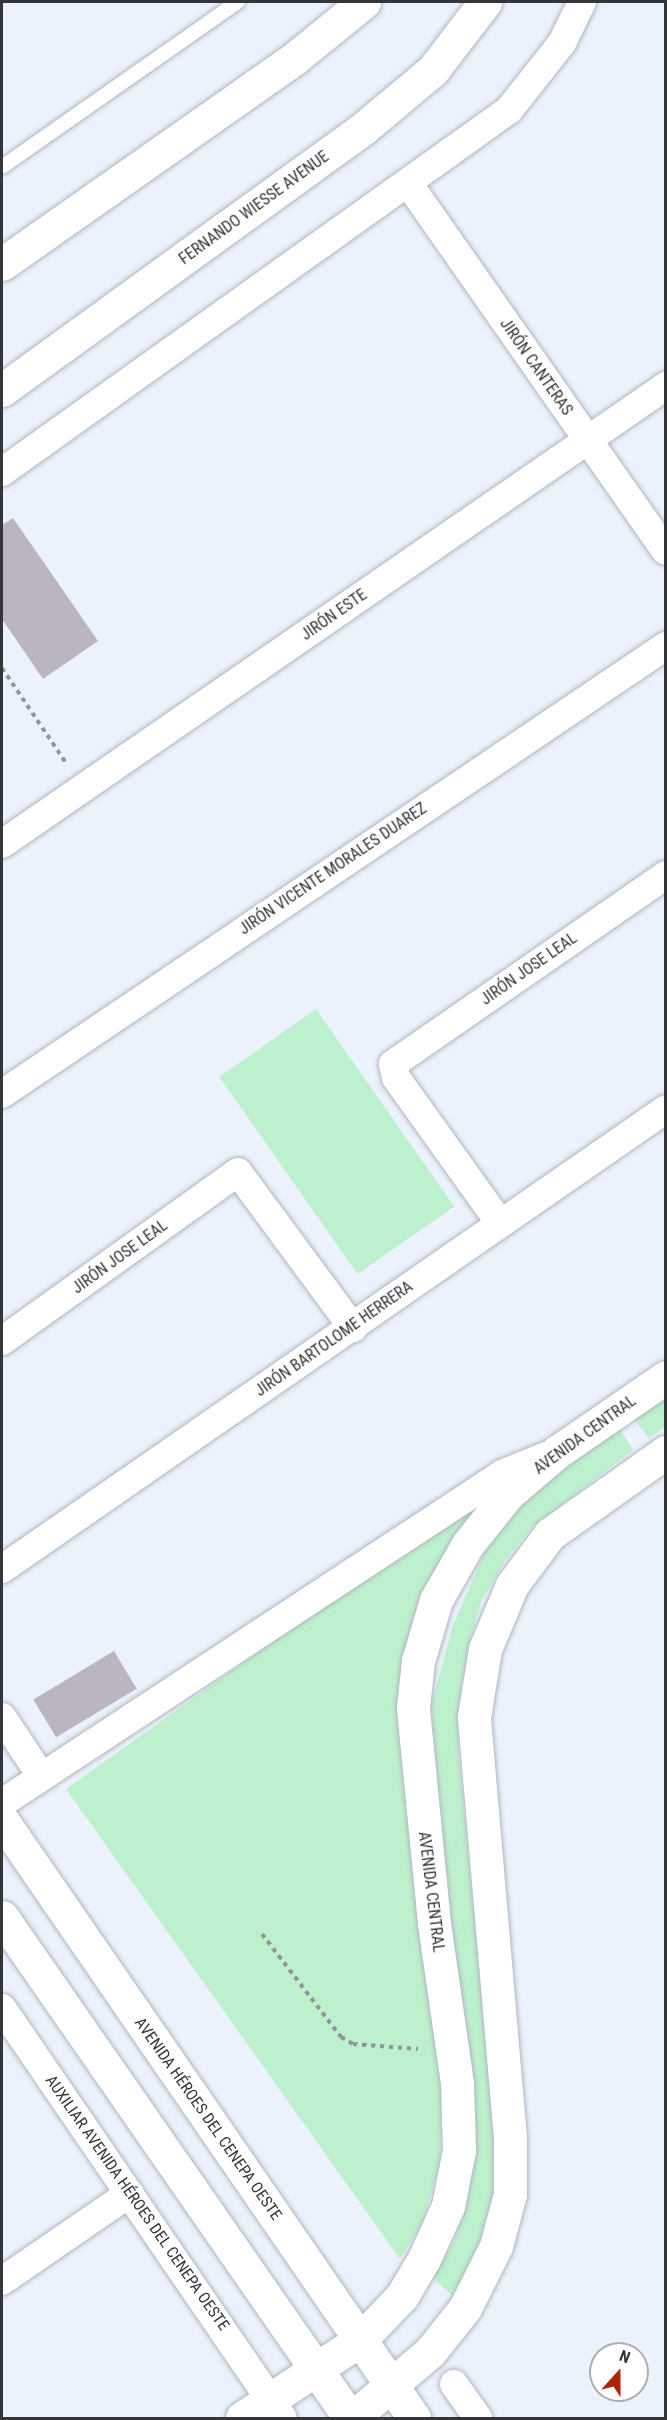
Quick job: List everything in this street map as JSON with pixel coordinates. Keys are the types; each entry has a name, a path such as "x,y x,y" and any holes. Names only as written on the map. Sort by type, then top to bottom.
{"main road":[{"path":"2,264 295,58 364,2"},
{"name":"FERNANDO WIESSE AVENUE","path":"2,390 365,127 433,70 485,2"},
{"name":"AVENIDA CENTRAL","path":"242,2418 277,2409 316,2370 360,2340 402,2296 424,2259 448,2206 459,2150 453,2051 414,1746 413,1707 418,1661 436,1600 468,1544 507,1494 557,1452 666,1377"},
{"path":"2,1917 351,2418 392,2388 430,2352 465,2308 496,2246 510,2194 510,2138 474,1717 485,1649 512,1585 550,1534 666,1452"},
{"name":"AVENIDA HÉROES DEL CENEPA OESTE","path":"2,1820 414,2418"}],"street":[{"path":"2,472 509,110 562,43 582,2"},
{"name":"JIRÓN CANTERAS","path":"408,183 666,550"},
{"name":"JIRÓN ESTE","path":"2,844 666,386"},
{"name":"JIRÓN VICENTE MORALES DUAREZ","path":"2,1094 666,646"},
{"name":"JIRÓN JOSE LEAL","path":"500,1223 396,1078 393,1064 666,875"},
{"name":"JIRÓN BARTOLOME HERRERA","path":"2,1569 666,1109"},
{"name":"JIRÓN JOSE LEAL","path":"2,1341 238,1172 353,1328"},
{"path":"2,1803 502,1474 557,1452"},
{"path":"2,1718 42,1777"},
{"name":"AUXILIAR AVENIDA HÉROES DEL CENEPA OESTE","path":"5,2022 130,2193 277,2409"},
{"path":"2,2281 130,2193"},
{"path":"454,2384 478,2418"}],"lane":[{"path":"2,166 238,2"}],"path":[{"path":"2,668 83,788"},
{"path":"262,1934 341,2037 353,2044 453,2051"}],"green space":[{"path":"316,1009 454,1206 358,1274 219,1077"},
{"path":"665,1395 665,1427 649,1438 633,1418"},
{"path":"619,1428 633,1450 531,1528 504,1562 481,1602 470,1640 461,1688 458,1750 499,2172 490,2223 463,2284 452,2295 431,2277 453,2244 467,2203 471,2163 431,1706 453,1625 484,1554 514,1510 549,1476"},
{"path":"482,1493 424,1612 442,2092 440,2162 422,2225 400,2259 66,1789"}],"building":[{"path":"13,518 98,641 43,679 2,619 2,525"},
{"path":"114,1651 137,1689 56,1737 33,1699"}]}
